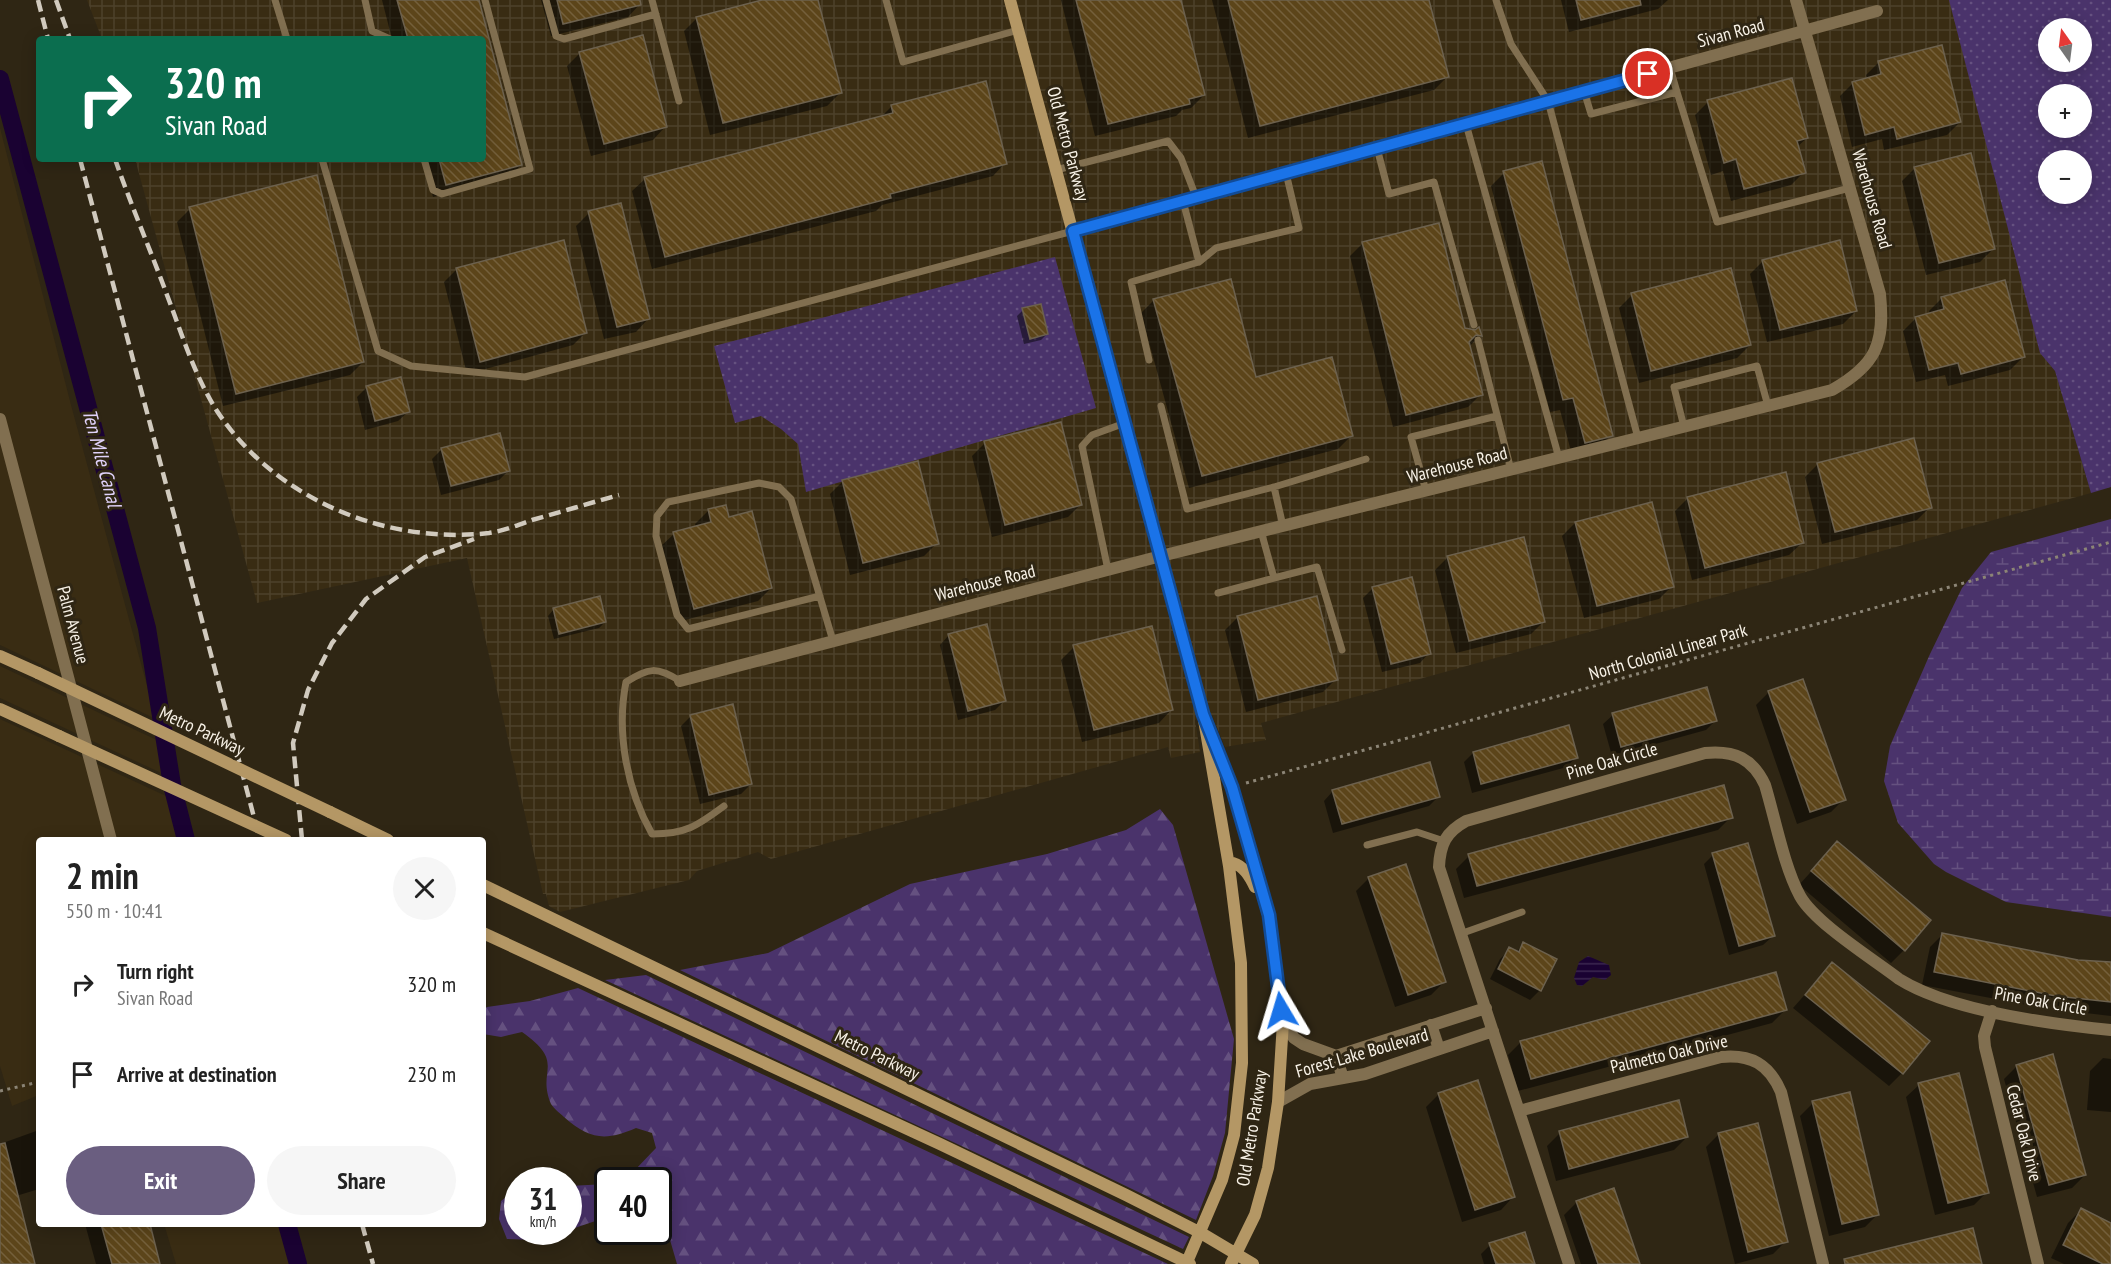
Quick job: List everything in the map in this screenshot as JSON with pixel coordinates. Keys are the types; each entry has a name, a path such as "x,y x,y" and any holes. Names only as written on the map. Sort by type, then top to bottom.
{"main road":[{"name":"Old Metro Parkway","path":"1010,0 1203,714 1229,866 1241,963 1242,1063 1234,1136 1222,1180 1189,1263"},
{"name":"Metro Parkway","path":"0,656 382,837"},
{"path":"0,709 279,837"},
{"name":"Old Metro Parkway","path":"1203,714 1232,787 1269,915 1283,1022 1278,1102 1268,1168 1256,1212 1233,1260"},
{"path":"1229,866 1233,863 1238,864 1250,877 1269,915"},
{"name":"Metro Parkway","path":"486,886 1201,1233 1233,1260 1253,1264"},
{"path":"486,934 940,1144 1189,1263"}],"street":[{"name":"Warehouse Road","path":"680,681 1161,556 1832,390 1856,377 1871,360 1881,338 1880,294 1796,0"},
{"name":"Sivan Road","path":"1073,231 1877,11"},
{"name":"Palm Avenue","path":"0,419 110,837"},
{"name":"Pine Oak Circle","path":"1444,841 1455,827 1466,821 1705,753 1728,753 1741,756 1759,772 1765,786 1801,898 1814,913 1913,988 1953,1003 2059,1024 2111,1030"},
{"path":"1444,841 1439,867 1569,1264"},
{"name":"Forest Lake Boulevard","path":"1283,1022 1294,1038 1303,1044 1336,1056 1486,1008"},
{"name":"Cedar Oak Drive","path":"1992,1011 1986,1030 1985,1047 2038,1264"},
{"path":"1431,1025 1439,1049"},
{"name":"Forest Lake Boulevard","path":"1278,1102 1310,1084 1365,1074 1493,1031"},
{"path":"1336,1056 1343,1078"},
{"name":"Palmetto Oak Drive","path":"1519,1111 1721,1057 1734,1056 1756,1061 1771,1072 1780,1092 1823,1264"}],"lane":[{"path":"275,0 286,36"},
{"path":"364,0 372,31 383,36"},
{"path":"425,162 433,190 442,194 530,169 485,0"},
{"path":"546,0 556,36 564,39 656,14"},
{"path":"652,0 679,102"},
{"path":"886,0 903,62 1018,30"},
{"path":"1496,0 1510,44 1548,101 1638,438"},
{"path":"1670,68 1717,222 1850,188"},
{"path":"1584,92 1591,114 1677,92"},
{"path":"1466,124 1559,458"},
{"path":"1056,170 1168,141 1181,158 1196,197"},
{"path":"1377,148 1389,194 1434,182 1474,325"},
{"path":"323,162 378,351 411,366 479,373 525,377 1073,231"},
{"path":"1149,360 1131,282 1199,262 1216,248 1299,228 1286,173"},
{"path":"1183,201 1199,262"},
{"path":"1478,340 1511,470"},
{"path":"1684,427 1674,387 1757,366 1767,406"},
{"path":"1161,406 1187,509 1274,487 1366,459"},
{"path":"1426,491 1412,437 1497,416"},
{"path":"1108,570 1082,446 1092,435 1125,423"},
{"path":"820,596 688,629 677,615 656,536 657,516 668,502 759,483 779,487 791,499 820,596 833,641"},
{"path":"1274,487 1283,526"},
{"path":"1261,531 1274,578"},
{"path":"1218,593 1317,567 1342,650"},
{"path":"680,681 665,672 647,670 626,682 622,703 624,741 640,813 652,834 678,834 703,821 724,806"},
{"path":"1367,845 1417,832 1444,841"},
{"path":"1460,934 1522,912"}],"path":[{"name":"North Colonial Linear Park","path":"1232,787 2111,542"},
{"path":"0,1091 36,1083"}],"shaded area":[{"path":"87,0 1950,0 2046,360 2055,371 2091,493 1261,723 1266,740 1225,747 1212,715 1195,720 1200,752 1171,758 1168,747 771,859 758,852 697,871 689,880 560,912 549,906 546,894 543,894 467,558 257,603 136,162 486,162 486,36 101,36"},
{"path":"0,128 71,405 156,719 0,645"},
{"path":"0,666 163,743 172,778 0,698"},
{"path":"0,719 179,802 188,837 36,837 36,1096 12,1106 0,1066"},
{"path":"1588,956 1609,965 1611,975 1605,980 1593,977 1582,986 1577,985 1574,978 1579,962"},
{"path":"165,1227 288,1227 298,1264 176,1264"}],"green space":[{"path":"1949,0 2111,0 2111,487 2091,493 2055,371 2040,353"},
{"path":"1055,257 1096,408 806,492 798,444 761,416 735,423 714,346"},
{"path":"2111,519 2111,917 2006,902 1946,872 1934,864 1898,823 1884,781 1890,746 1930,654 1962,588 1991,552"},
{"path":"1160,809 1173,825 1234,1039 1225,1133 1213,1176 1196,1220 680,970 768,953 910,884 1047,854 1126,830"},
{"path":"646,975 1189,1237 1183,1249 605,980"},
{"path":"578,988 1168,1264 677,1264 671,1245 672,1167 638,1167 656,1148 652,1133 636,1128 616,1135 598,1136 573,1125 551,1104 546,1082 547,1060 543,1052 522,1032 501,1037 486,1034 487,1007 530,1001"},
{"path":"582,1185 594,1185 594,1221 582,1226"},
{"path":"504,1199 504,1232 499,1219 501,1201"}],"building":[{"path":"397,0 479,0 522,165 446,185 440,162 486,162 486,36 407,36"},
{"path":"557,0 640,0 641,5 563,24"},
{"path":"762,0 818,0 842,93 723,123 696,17"},
{"path":"1076,0 1181,0 1205,95 1189,99 1190,104 1108,124"},
{"path":"1228,0 1429,0 1449,77 1260,126"},
{"path":"1576,0 1640,0 1641,5 1581,20"},
{"path":"643,35 667,127 604,144 579,52"},
{"path":"1942,45 1961,122 1897,139 1894,127 1865,135 1852,82 1881,74 1878,61"},
{"path":"1792,78 1808,138 1797,141 1806,173 1744,189 1736,159 1724,163 1707,100"},
{"path":"986,81 1007,164 890,194 891,198 665,257 644,177 893,113 891,105"},
{"path":"1971,153 1995,249 1939,263 1914,167"},
{"path":"1542,161 1613,436 1585,443 1573,398 1563,400 1503,171"},
{"path":"317,175 364,362 236,394 189,207"},
{"path":"621,203 650,319 617,327 588,211"},
{"path":"1439,223 1465,328 1475,330 1479,327 1482,336 1476,335 1469,342 1483,395 1406,415 1362,242"},
{"path":"564,240 587,333 480,362 456,268"},
{"path":"1840,240 1857,311 1780,330 1762,260"},
{"path":"1731,268 1751,345 1651,371 1631,293"},
{"path":"1231,279 1256,377 1332,357 1353,436 1202,476 1153,299"},
{"path":"2005,280 2025,357 1961,374 1958,363 1929,370 1915,317 1944,309 1941,297"},
{"path":"1041,304 1048,334 1030,339 1022,308"},
{"path":"401,377 410,412 375,421 366,386"},
{"path":"1061,422 1082,505 1005,525 984,441"},
{"path":"500,433 510,471 451,486 441,448"},
{"path":"1914,438 1932,508 1835,532 1817,463"},
{"path":"918,461 939,544 863,563 842,480"},
{"path":"1786,472 1804,543 1705,568 1687,497"},
{"path":"1652,502 1674,587 1597,606 1575,522"},
{"path":"726,505 729,517 752,511 772,588 694,609 673,532 711,522 708,509"},
{"path":"1524,537 1545,622 1469,641 1447,556"},
{"path":"1412,577 1431,654 1391,664 1372,587"},
{"path":"600,596 606,622 559,634 553,608"},
{"path":"1317,596 1338,680 1258,700 1237,616"},
{"path":"987,624 1006,701 968,711 948,634"},
{"path":"1152,626 1173,710 1094,730 1073,645"},
{"path":"1803,679 1846,800 1810,812 1768,691"},
{"path":"1707,687 1717,721 1621,747 1612,713"},
{"path":"733,704 752,784 709,795 690,715"},
{"path":"1569,725 1578,758 1481,784 1473,752"},
{"path":"1430,762 1440,797 1342,824 1332,790"},
{"path":"1724,785 1733,818 1477,886 1468,854"},
{"path":"1837,841 1931,920 1905,951 1811,871"},
{"path":"1748,843 1775,936 1739,946 1712,853"},
{"path":"1406,864 1446,982 1408,995 1368,877"},
{"path":"1942,933 2078,960 2111,962 2111,1002 2056,996 1934,972"},
{"path":"1523,942 1557,959 1541,991 1498,969 1509,947 1519,952"},
{"path":"1832,962 1930,1041 1903,1074 1805,995"},
{"path":"1776,972 1787,1010 1531,1079 1520,1041"},
{"path":"2053,1054 2086,1175 2049,1185 2016,1065"},
{"path":"1959,1073 1989,1193 1948,1203 1918,1083"},
{"path":"1478,1080 1515,1197 1475,1210 1438,1093"},
{"path":"1850,1092 1879,1215 1842,1224 1812,1101"},
{"path":"1679,1100 1688,1137 1569,1169 1559,1131"},
{"path":"1758,1123 1788,1242 1748,1252 1718,1133"},
{"path":"5,1143 35,1264 0,1264 0,1144"},
{"path":"1614,1188 1640,1264 1598,1264 1576,1201"},
{"path":"2081,1208 2111,1223 2111,1264 2103,1264 2063,1245"},
{"path":"102,1227 151,1227 160,1264 112,1264"},
{"path":"1973,1228 1982,1264 1845,1264 1844,1259"},
{"path":"1525,1232 1535,1264 1496,1264 1489,1243"}],"waterway":[{"name":"Ten Mile Canal","path":"0,79 147,628 172,785 185,837"},
{"name":"Ten Mile Canal","path":"288,1227 298,1264"}],"railway":[{"path":"38,0 47,36"},
{"path":"56,0 69,36"},
{"path":"81,162 259,837"},
{"path":"116,162 189,354 209,397 241,442 269,469 301,491 336,510 373,523 411,531 450,535 500,531 619,495"},
{"path":"302,837 293,743 308,690 332,643 366,599 425,557 474,539"},
{"path":"363,1227 373,1264"}],"route":[{"path":"1281,1010 1269,915 1232,787 1203,714 1073,231 1648,74"}]}
